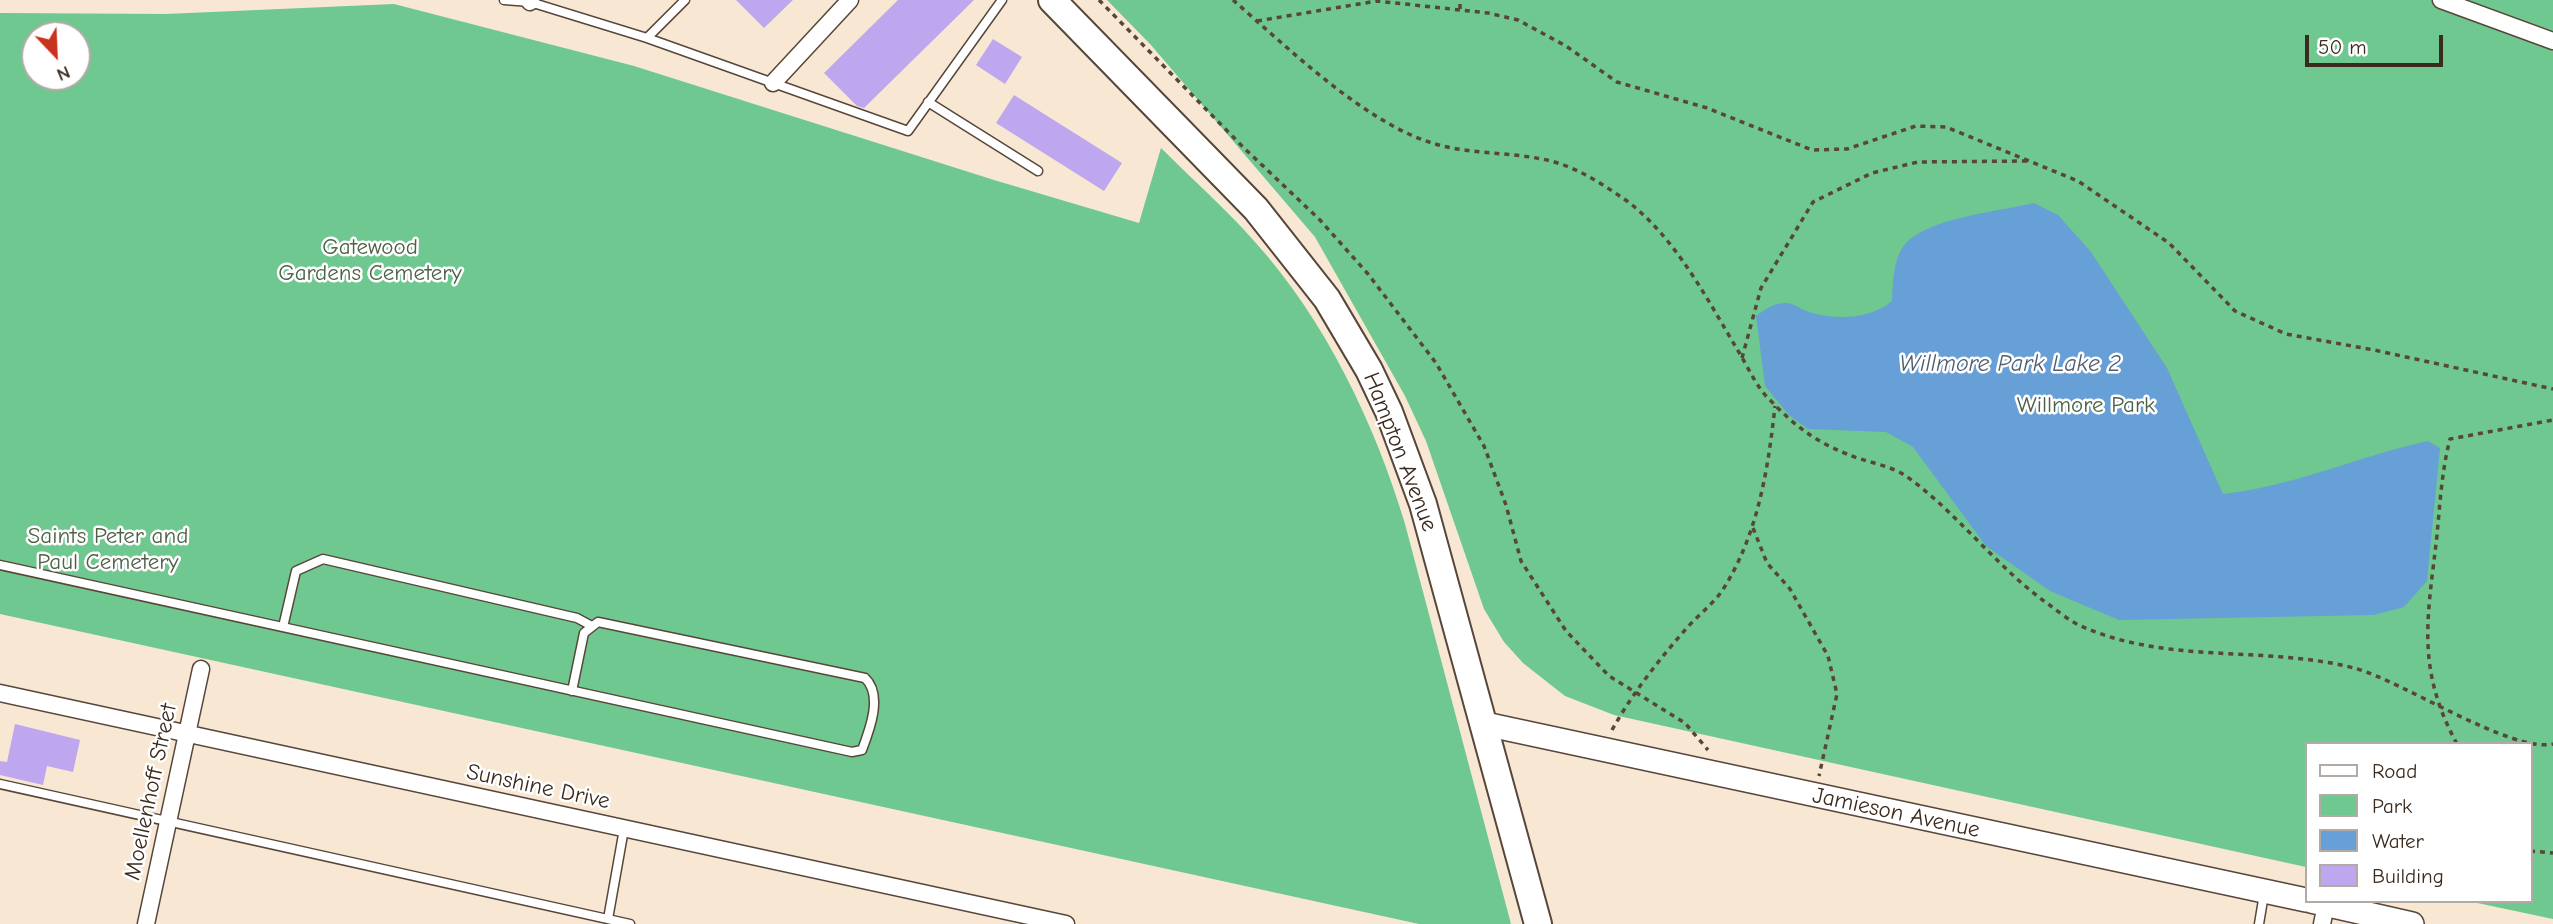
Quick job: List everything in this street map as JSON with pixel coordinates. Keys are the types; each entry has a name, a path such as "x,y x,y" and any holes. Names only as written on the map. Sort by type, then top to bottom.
{"main road":[{"name":"Hampton Avenue","path":"1052,0 1255,209 1327,299 1369,370 1404,449 1432,534 1538,924"},
{"name":"Jamieson Avenue","path":"1485,724 2265,891 2316,908 2412,924"}],"street":[{"path":"773,83 850,0"},
{"path":"2441,0 2553,41"},
{"name":"Moellenhoff Street","path":"146,924 201,669"},
{"name":"Sunshine Drive","path":"0,693 1058,923"}],"lane":[{"path":"504,0 530,1 647,38 908,131 1002,0"},
{"path":"647,38 685,0"},
{"path":"928,102 1038,171"},
{"path":"283,627 296,571 323,559 577,618 590,625"},
{"path":"0,565 572,691 852,752 862,750 875,695 873,686 865,678 598,622 590,625 584,633 572,691"},
{"path":"0,784 630,924"},
{"path":"608,919 624,829"},
{"path":"2259,924 2265,891"}],"path":[{"path":"1099,0 1320,220 1368,274 1436,363 1484,446 1506,505 1521,561 1566,631 1609,676 1685,723 1732,778"},
{"path":"1233,0 1338,90 1396,126 1432,143 1545,159 1580,171 1629,203 1663,233 1765,395 1798,430 1844,453 1903,474 1952,516 2017,582 2078,625 2135,645 2191,653 2270,656 2356,668 2482,726 2530,742"},
{"path":"1460,0 1460,9"},
{"path":"1257,21 1377,1 1460,9 1518,20 1566,46 1617,82 1707,108 1812,150 1847,149 1916,126 1946,127 2078,181 2169,243 2235,311 2286,334 2553,388"},
{"path":"1742,358 1761,288 1813,202 1872,173 1918,162 2029,161"},
{"path":"1601,750 1634,692 1685,629 1720,593 1753,527 1764,482 1775,406"},
{"path":"2456,742 2440,705 2426,651 2427,605 2450,439 2553,420"},
{"path":"1753,527 1767,563 1790,589 1828,656 1837,694 1815,795"},
{"path":"2532,743 2542,746 2553,744"},
{"path":"2532,851 2553,853"}],"green space":[{"name":"Willmore Park","path":"1107,0 2553,0 2553,919 2477,903 2532,903 2532,742 2304,742 2304,867 1614,715 1565,696 1523,663 1504,642 1484,609 1426,441 1405,396 1315,237 1151,45"},
{"name":"Gatewood Gardens Cemetery","path":"394,4 634,66 1139,223 1161,148 1232,218 1281,273 1326,340 1363,412 1393,486 1405,524 1511,924 1419,924 0,614 0,13 166,14"}],"water":[{"name":"Willmore Park Lake 2","path":"2034,203 2058,215 2091,252 2167,368 2223,494 2301,478 2428,441 2440,448 2427,581 2404,607 2374,615 2119,620 2050,591 1986,546 1913,447 1886,432 1808,429 1789,415 1765,386 1756,316 1763,311 1773,305 1786,303 1812,313 1833,317 1864,315 1892,301 1897,260 1909,240 1921,232 1951,220"}],"building":[{"path":"736,0 793,0 764,28"},
{"path":"898,0 974,0 864,108 857,106 824,73"},
{"path":"993,39 1022,57 1005,84 976,65"},
{"path":"1014,95 1122,163 1104,191 996,123"},
{"path":"15,724 80,740 73,772 47,766 43,785 0,775 0,761 7,762"}],"park label":[{"name":"Saints Peter and Paul Cemetery","path":"108,549"}]}
